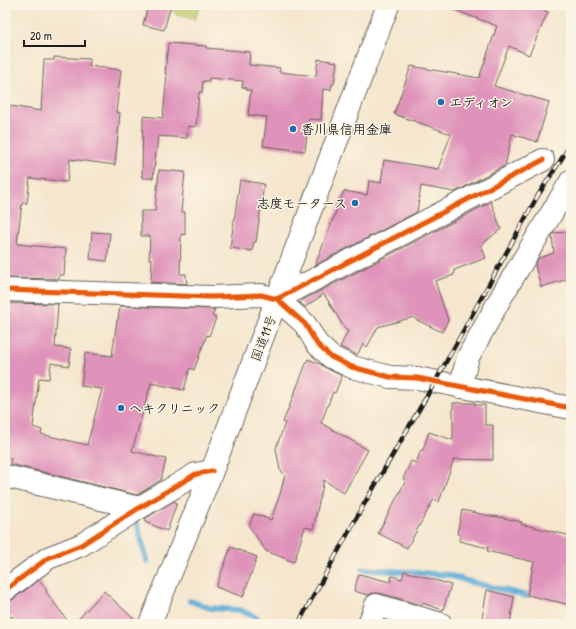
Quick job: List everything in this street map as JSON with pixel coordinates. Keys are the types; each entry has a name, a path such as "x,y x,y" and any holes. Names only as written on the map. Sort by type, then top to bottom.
{"main road":[{"name":"国道11号","path":"150,624 212,470 388,5"},
{"path":"277,300 295,289 544,160"},
{"path":"460,387 468,357 504,292 571,181"},
{"path":"5,290 212,297 261,295 277,300 305,324 317,344 331,357 352,367 390,377 417,378 571,408"},
{"path":"5,590 48,558 81,545 196,474 212,470"},
{"path":"5,476 139,508"},
{"path":"369,624 376,605 441,624"}],"green space":[{"path":"167,5 200,5 195,19 177,15"}],"building":[{"path":"148,5 171,5 164,30 143,25"},
{"path":"447,5 532,5 548,12 529,55 509,46 494,86 549,102 537,142 512,134 505,166 498,168 455,192 421,186 417,212 315,265 344,191 367,195 369,181 381,183 384,160 438,169 451,134 394,114 411,66 479,78 497,26 447,7"},
{"path":"168,43 250,52 249,65 280,68 279,72 316,76 318,59 337,62 334,84 332,84 331,90 323,89 321,120 309,119 305,151 263,146 267,117 248,115 251,90 246,90 247,88 242,87 243,81 209,78 209,81 203,81 202,92 199,92 196,127 188,126 187,138 158,136 153,178 142,178 143,116 163,118"},
{"path":"54,57 90,59 89,66 121,70 116,112 120,113 115,165 70,159 67,182 30,178 27,203 22,203 17,244 66,249 64,275 59,275 59,279 5,278 5,151 10,121 5,121 5,105 41,111 44,60 54,60"},
{"path":"159,170 185,172 181,212 185,212 185,235 181,234 180,274 186,274 187,284 151,282 152,259 149,259 150,236 141,236 141,211 155,211"},
{"path":"240,180 264,184 256,242 254,242 252,251 230,248"},
{"path":"491,202 501,229 481,245 486,258 454,270 454,275 435,281 448,320 442,332 415,319 414,317 378,327 367,347 363,344 357,355 340,347 348,331 345,329 324,294 305,307 300,303 301,301"},
{"path":"92,232 110,233 107,261 90,259"},
{"path":"571,232 571,278 541,287 535,266 539,258 554,253 552,236 554,233"},
{"path":"5,303 58,304 55,347 71,349 69,366 51,363 49,379 39,378 33,427 42,430 41,434 87,445 102,389 81,386 85,353 112,356 120,306 215,309 212,316 216,318 209,336 207,335 194,370 190,368 184,390 151,383 132,451 166,459 161,480 137,495 10,464 11,458 5,458 5,426 7,412 5,412"},
{"path":"308,359 342,376 335,393 333,392 321,423 368,450 344,493 324,480 313,529 305,527 294,562 266,551 249,526 254,514 271,520 285,475 280,470 276,448 285,423 283,422"},
{"path":"453,403 475,403 475,405 485,405 485,425 493,425 493,460 454,459 439,502 434,499 407,548 378,533 406,480 403,479 411,461 416,463 421,450 423,450 429,432 453,440"},
{"path":"174,501 177,503 167,531 145,522 146,518"},
{"path":"462,510 522,522 521,524 571,536 571,605 527,595 534,562 487,551 488,548 459,541 460,534 457,534"},
{"path":"231,547 257,557 243,597 216,587"},
{"path":"404,571 451,585 443,610 422,603 422,605 380,593 368,595 354,591 359,574 390,582 392,576 402,579"},
{"path":"39,580 70,624 18,624 12,616 5,621 5,602 12,600"},
{"path":"487,590 514,597 510,624 481,624"},
{"path":"104,591 138,623 138,624 74,624"}],"waterway":[{"path":"135,516 147,561"},
{"path":"363,569 449,575 527,596"},
{"path":"190,601 210,608 240,610 257,618"}],"railway":[{"path":"298,624 363,506 435,382 537,197 571,144"}],"cycle path":[{"path":"277,299 543,160"},
{"path":"5,290 212,297 261,295 277,299 305,324 317,344 331,357 352,367 390,377 417,378 571,408"},
{"path":"5,590 48,558 81,545 196,474 212,471"}],"place":[{"name":"エディオン","path":"441,102"},
{"name":"香川県信用金庫","path":"293,129"},
{"name":"志度モータース","path":"355,203"},
{"name":"ヘキクリニック","path":"121,408"}]}
